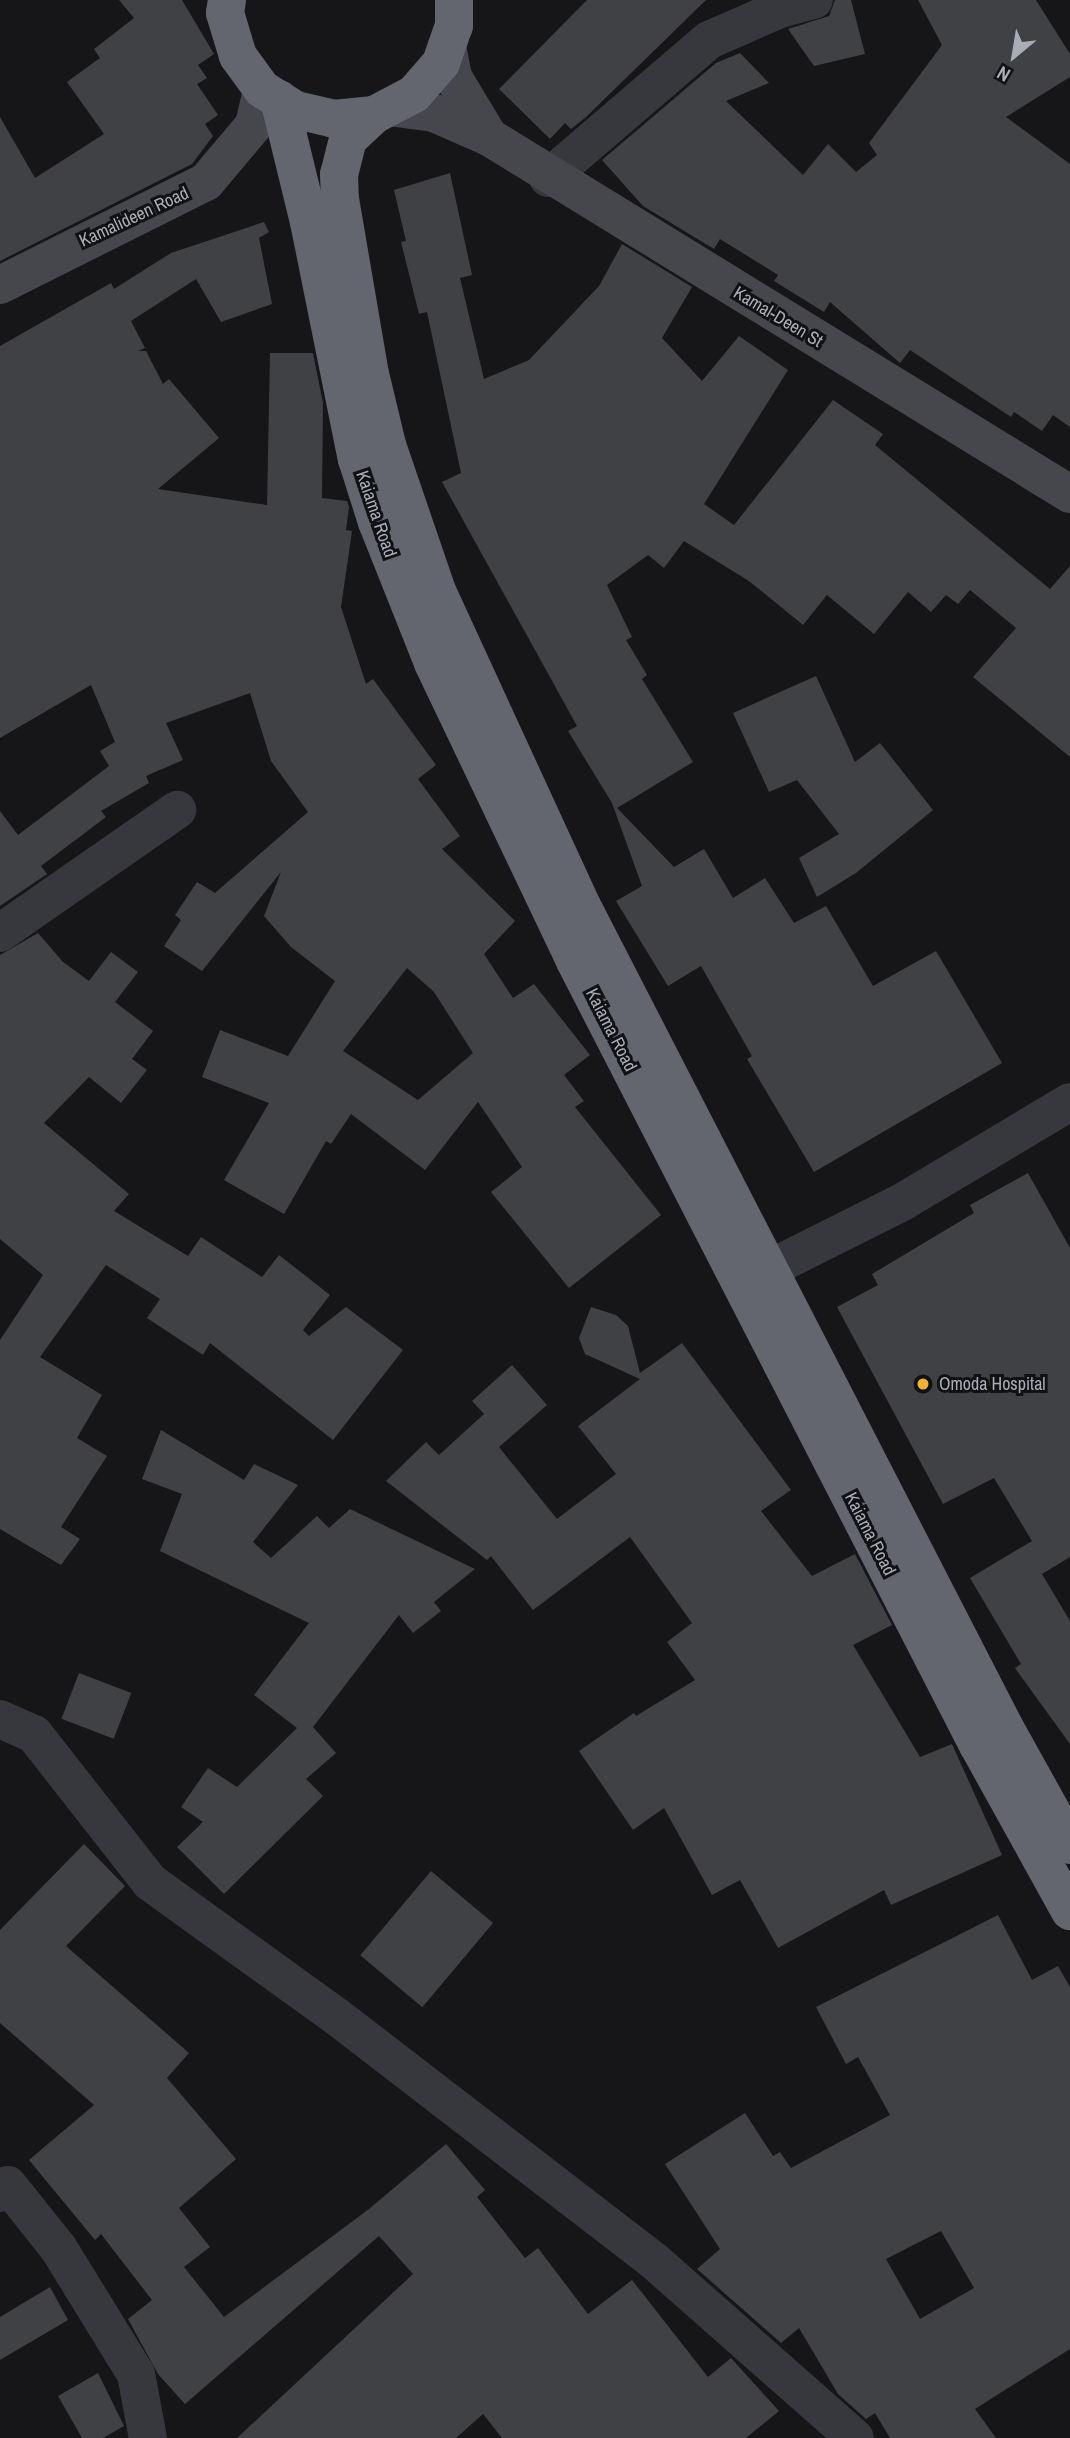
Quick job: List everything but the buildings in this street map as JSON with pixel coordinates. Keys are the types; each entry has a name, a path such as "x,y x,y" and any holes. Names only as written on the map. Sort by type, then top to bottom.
{"highway":[{"path":"225,4 238,56 270,94 296,110 334,119 382,111 414,94 441,63 455,3"},
{"name":"Kaiama Road","path":"270,94 312,235 357,459 377,522 433,663 575,961 978,1745 1070,1911"},
{"name":"Kaiama Road","path":"382,111 348,139 341,165 341,199 370,374 410,522 437,591 582,906 1070,1845"}],"street":[{"path":"548,178 709,40 780,9 814,0"},
{"path":"447,46 453,77 489,137"},
{"name":"Kamalideen Road","path":"0,285 206,182 254,125 270,94"},
{"path":"382,111 434,113 489,137"},
{"name":"Kamal-Deen St","path":"489,137 548,178 1070,494"},
{"path":"0,933 177,810"},
{"path":"769,1269 904,1202 1070,1102"},
{"path":"0,1719 34,1734 150,1882 336,2016 653,2260 855,2438"},
{"path":"0,2193 8,2185 59,2249 129,2363 136,2375 148,2438"}],"place":[{"name":"Omoda Hospital","path":"923,1384"}]}
